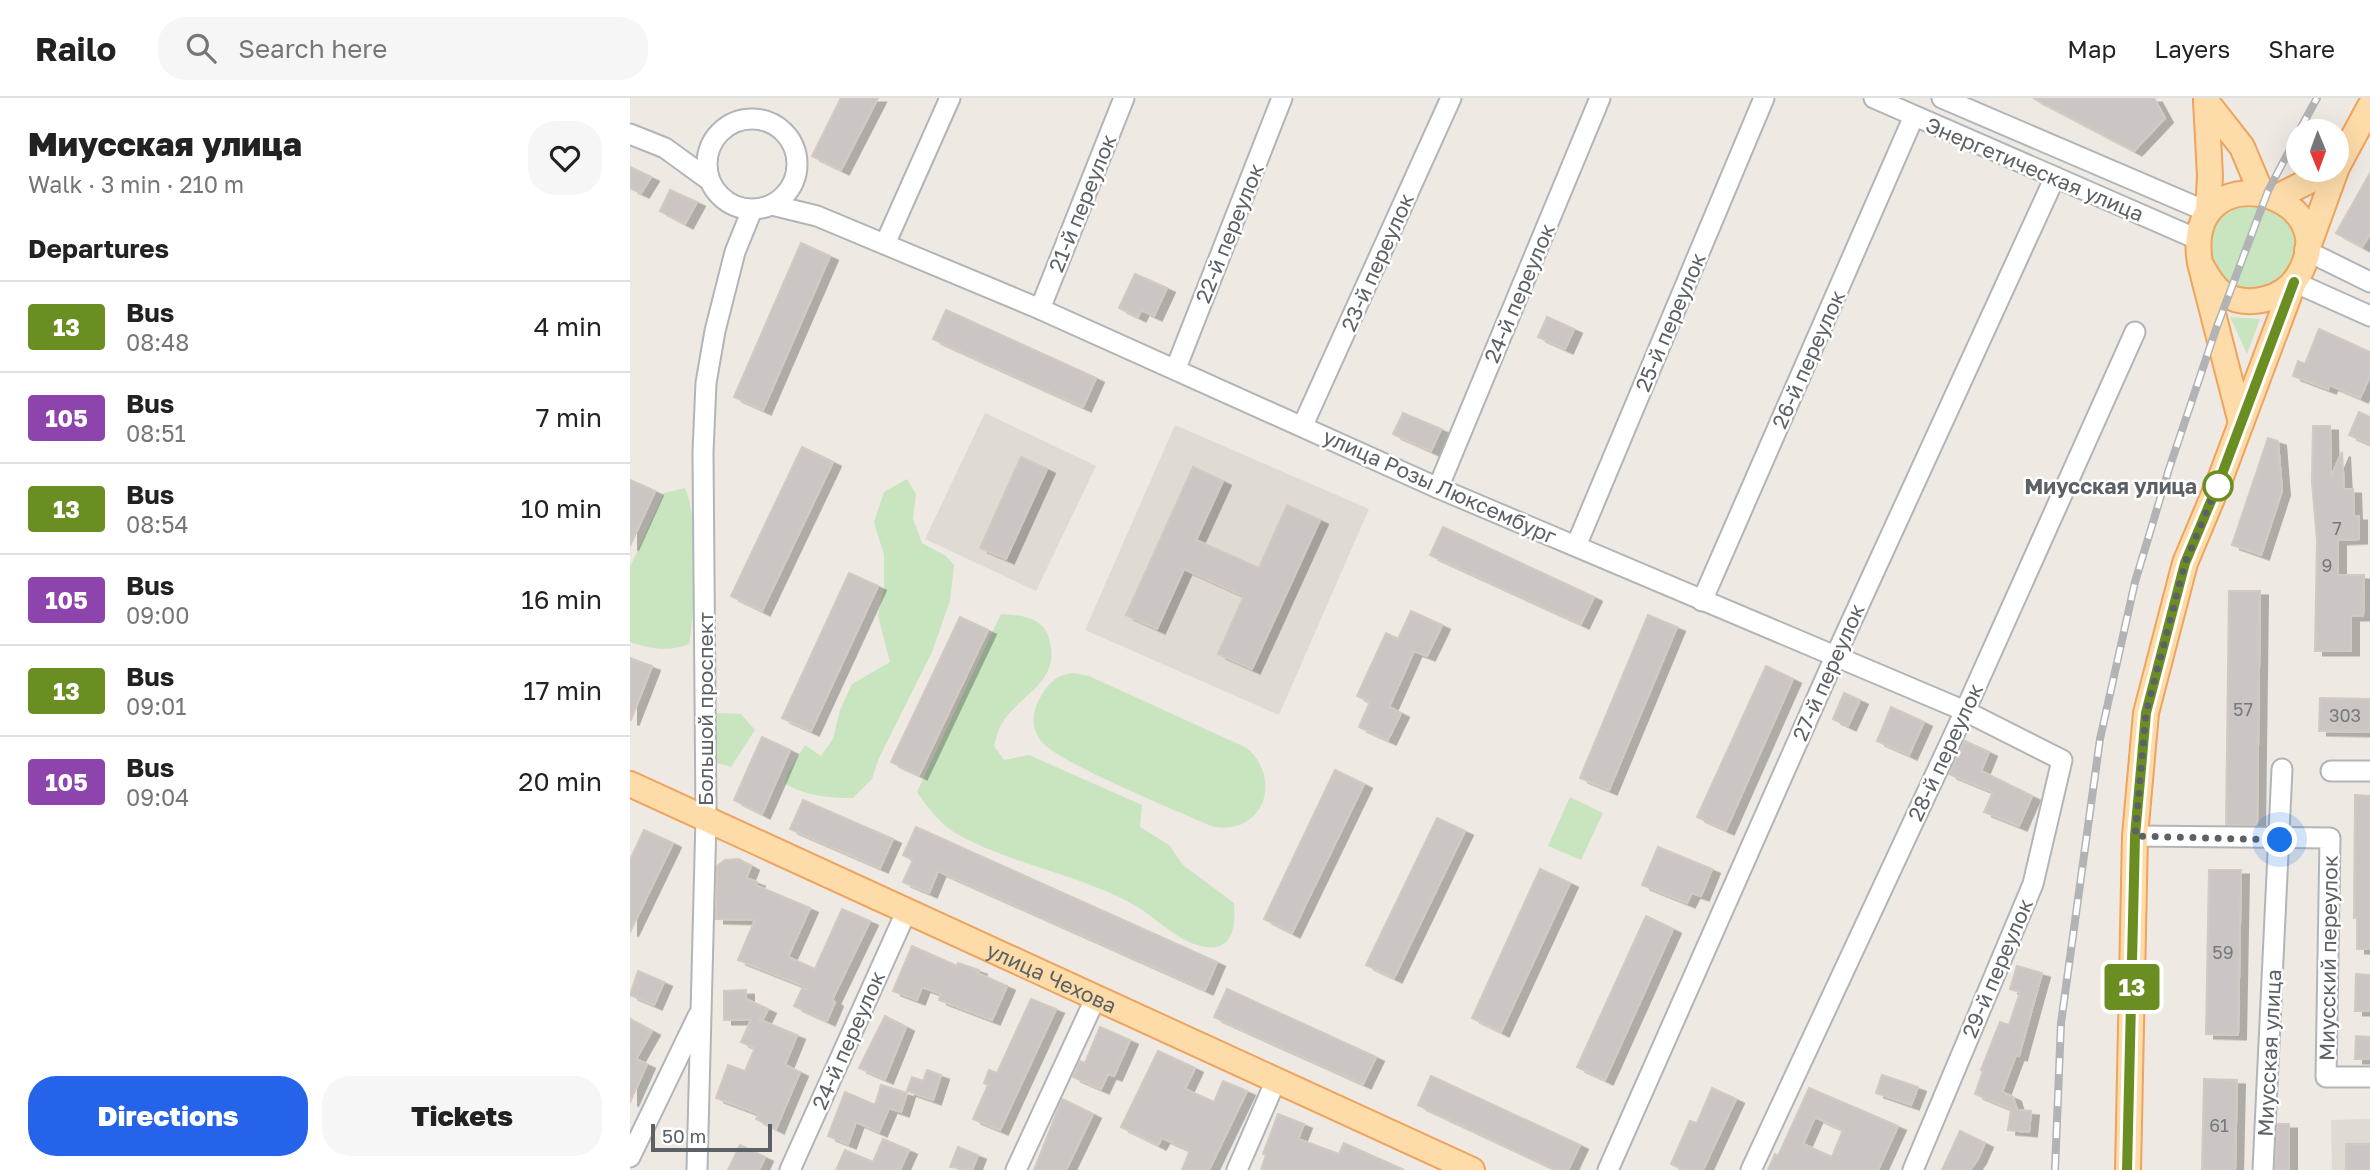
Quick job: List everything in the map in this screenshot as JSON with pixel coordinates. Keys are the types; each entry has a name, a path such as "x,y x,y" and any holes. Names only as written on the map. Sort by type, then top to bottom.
{"main road":[{"path":"2205,99 2210,176 2208,212 2199,251 2241,423"},
{"path":"2205,99 2242,147 2269,195 2294,211 2302,222 2307,251"},
{"path":"2349,143 2370,106"},
{"path":"2208,212 2234,195 2269,195 2301,182"},
{"path":"2127,1170 2135,836 2140,763 2150,700 2185,563 2307,251 2330,182"},
{"path":"2199,251 2212,283 2222,293 2244,300 2272,298 2294,282"},
{"name":"улица Чехова","path":"633,792 706,818 1472,1170"}],"street":[{"path":"885,244 950,98"},
{"name":"21-й переулок","path":"1040,309 1125,98"},
{"name":"22-й переулок","path":"1176,368 1282,98"},
{"name":"23-й переулок","path":"1303,425 1451,98"},
{"name":"24-й переулок","path":"1438,488 1600,98"},
{"name":"25-й переулок","path":"1576,546 1764,98"},
{"name":"Энергетическая улица","path":"1874,98 2055,177 2199,251"},
{"path":"1942,98 2208,212"},
{"name":"26-й переулок","path":"1702,601 1914,116"},
{"path":"732,205 715,191 709,180 706,168 709,147 720,131 742,119 757,118 775,124 793,142 798,167 795,179 786,194 772,205"},
{"path":"630,134 664,148 709,180"},
{"path":"664,148 709,147"},
{"name":"27-й переулок","path":"1608,1170 1835,657 2055,177"},
{"path":"795,179 817,216"},
{"name":"улица Розы Люксембург","path":"732,205 752,210 772,205 817,216 885,244 1176,368 1438,488 1965,711 2062,760"},
{"name":"Большой проспект","path":"732,205 735,252"},
{"name":"Большой проспект","path":"697,1170 706,818 703,452 706,383 715,331 735,252 752,210"},
{"path":"2307,251 2370,282"},
{"path":"2294,282 2370,316"},
{"name":"28-й переулок","path":"1751,1170 1965,711 2135,332"},
{"name":"29-й переулок","path":"1913,1170 2033,884 2062,760"},
{"name":"Миусская улица","path":"2263,1170 2282,769"},
{"path":"2331,771 2370,771"},
{"path":"2135,836 2280,840"},
{"name":"Миусский переулок","path":"2280,840 2330,838 2326,1077 2370,1077"},
{"name":"24-й переулок","path":"790,1170 906,910"},
{"path":"1016,1170 1096,997"},
{"path":"630,1157 701,1009"},
{"path":"1237,1170 1276,1080"}],"shaded area":[{"path":"985,413 1096,466 1036,591 925,539"},
{"path":"1175,425 1369,509 1279,715 1085,630"},
{"path":"2370,1119 2370,1170 2332,1170 2331,1120"}],"green space":[{"path":"2264,200 2298,234 2294,266 2271,289 2242,292 2216,278 2204,236 2219,210"},
{"path":"2230,317 2260,319 2247,354"},
{"path":"907,479 916,494 913,519 922,543 946,556 954,565 950,601 932,652 879,758 872,779 853,798 810,794 785,784 788,773 805,745 821,756 833,739 840,710 852,684 890,662 878,616 884,588 884,555 874,522 884,492"},
{"path":"685,488 694,541 693,609 689,644 660,649 630,642 630,567 664,493"},
{"path":"1001,614 1035,620 1045,629 1051,651 1050,665 1045,676 1009,714 1000,727 994,746 1004,760 1029,755 1142,805 1140,827 1169,845 1183,865 1234,903 1233,930 1222,945 1204,947 1194,944 1115,895 978,845 945,826 917,792"},
{"path":"1074,673 1089,676 1247,748 1258,761 1264,775 1262,804 1255,815 1243,823 1229,827 1211,826 1094,774 1052,750 1041,741 1035,730 1036,708 1051,682 1063,675"},
{"path":"717,713 741,714 755,730 731,767 713,762"},
{"path":"1570,797 1603,813 1581,860 1548,846"}],"building":[{"path":"841,98 878,98 841,170 812,156"},
{"path":"2033,98 2154,98 2165,118 2134,151"},
{"path":"630,167 651,177 641,193 630,188"},
{"path":"2370,173 2370,234 2362,247 2336,233"},
{"path":"670,190 697,202 685,224 660,211"},
{"path":"801,243 830,256 763,410 734,397"},
{"path":"1135,274 1167,288 1154,316 1141,310 1138,317 1119,308"},
{"path":"946,310 1096,378 1083,407 933,339"},
{"path":"1547,317 1574,329 1565,349 1538,337"},
{"path":"2319,329 2370,352 2370,376 2360,398 2330,385 2328,389 2293,376 2298,361 2305,364"},
{"path":"2359,412 2370,417 2370,444 2349,435"},
{"path":"1403,413 1441,429 1431,451 1393,434"},
{"path":"2313,426 2330,426 2331,477 2342,452 2344,489 2353,489 2354,516 2359,516 2359,539 2338,540 2338,575 2364,575 2363,616 2351,616 2351,651 2315,651 2317,540 2312,482"},
{"path":"2268,438 2278,441 2282,491 2261,555 2232,545"},
{"path":"802,447 833,462 762,611 731,596"},
{"path":"1021,457 1047,469 1006,559 980,548"},
{"path":"1193,467 1223,481 1196,540 1259,568 1287,505 1320,520 1252,669 1218,654 1244,596 1184,569 1157,629 1126,615"},
{"path":"630,480 655,491 630,546"},
{"path":"1443,527 1594,597 1581,624 1430,555"},
{"path":"849,573 878,586 811,731 782,718"},
{"path":"2229,591 2260,591 2257,825 2226,825"},
{"path":"1411,611 1442,625 1427,656 1414,651 1389,707 1401,713 1388,740 1359,727 1370,702 1357,696 1386,633 1398,639"},
{"path":"1648,615 1677,627 1609,790 1580,778"},
{"path":"960,617 988,630 919,775 891,762"},
{"path":"630,658 652,666 631,720 630,720"},
{"path":"1766,666 1793,679 1726,830 1697,817"},
{"path":"1844,693 1860,700 1848,726 1833,719"},
{"path":"2320,698 2370,699 2370,732 2319,731"},
{"path":"1891,707 1924,722 1909,755 1877,741"},
{"path":"762,737 790,750 762,814 734,800"},
{"path":"1965,741 1989,752 1981,771 2032,796 2019,826 1984,812 1993,792 1949,774"},
{"path":"1335,770 1364,784 1292,933 1264,919"},
{"path":"2355,795 2370,796 2370,949 2357,949 2357,917 2354,918"},
{"path":"803,800 893,839 880,868 790,829"},
{"path":"1437,818 1465,831 1394,978 1366,965"},
{"path":"916,827 1217,962 1205,990 938,871 929,893 903,882 913,860 903,855"},
{"path":"644,830 673,843 630,932 630,860"},
{"path":"1658,847 1712,869 1701,896 1692,893 1687,903 1642,885"},
{"path":"739,859 751,866 746,878 757,882 755,885 810,908 788,957 815,969 842,909 870,921 832,1000 835,1002 827,1021 794,1006 802,989 806,989 804,986 738,960 755,920 716,919 717,866 725,860"},
{"path":"1540,869 1570,883 1501,1032 1472,1018"},
{"path":"2209,870 2241,870 2238,1035 2206,1034"},
{"path":"1646,916 1673,929 1605,1080 1577,1067"},
{"path":"912,946 957,966 958,963 979,970 977,973 1007,986 992,1020 939,1000 941,994 922,987 917,1000 893,991"},
{"path":"2017,966 2042,973 2019,1056 2016,1055 2002,1092 2013,1097 2017,1110 2031,1111 2029,1132 2008,1130 2011,1109 1975,1094 1983,1071 1981,1070 2000,1022 2009,1025 2020,992 2010,989"},
{"path":"638,971 664,982 654,1005 630,995"},
{"path":"2356,974 2370,975 2370,1011 2355,1011"},
{"path":"1227,989 1376,1057 1363,1084 1214,1017"},
{"path":"746,990 746,999 768,1009 763,1019 758,1019 797,1035 785,1065 800,1072 776,1129 756,1119 759,1114 716,1098 728,1065 745,1071 755,1048 741,1042 751,1020 724,1020 724,991"},
{"path":"1031,999 1056,1009 1000,1130 973,1119 988,1085 984,1083 989,1070 997,1073"},
{"path":"885,1016 906,1027 885,1079 859,1068"},
{"path":"630,1019 652,1031 636,1059 647,1064 630,1102"},
{"path":"1100,1027 1130,1040 1114,1076 1108,1074 1101,1089 1073,1077 1080,1061 1085,1063"},
{"path":"2356,1036 2370,1037 2370,1059 2355,1059"},
{"path":"1158,1051 1195,1068 1185,1089 1214,1102 1223,1081 1247,1091 1209,1170 1182,1170 1190,1150 1162,1138 1158,1145 1121,1127"},
{"path":"927,1070 941,1075 933,1100 907,1091 912,1077 923,1081"},
{"path":"1882,1075 1918,1087 1911,1105 1876,1093"},
{"path":"1431,1076 1580,1145 1568,1170 1557,1170 1418,1105"},
{"path":"2204,1079 2237,1080 2235,1170 2202,1170"},
{"path":"881,1085 907,1093 901,1112 889,1108 879,1132 856,1122 848,1144 828,1136 845,1092 875,1105"},
{"path":"1712,1088 1736,1099 1703,1170 1684,1170 1671,1164 1690,1121 1697,1123"},
{"path":"1809,1088 1898,1126 1878,1170 1768,1170 1775,1154 1778,1156","holes":["1815,1117 1843,1130 1832,1157 1803,1144"]},
{"path":"1062,1099 1093,1114 1066,1170 1034,1170"},
{"path":"1278,1114 1304,1124 1298,1139 1339,1154 1344,1143 1404,1170 1261,1170 1266,1155 1263,1154"},
{"path":"2277,1124 2289,1124 2289,1170 2275,1170"},
{"path":"1960,1131 1985,1143 1978,1159 1970,1170 1942,1170"},
{"path":"883,1139 909,1150 900,1170 836,1170 845,1150 873,1162"},
{"path":"2346,1144 2370,1144 2370,1170 2346,1170"},
{"path":"740,1145 765,1157 759,1170 728,1170"},
{"path":"958,1147 978,1155 972,1170 950,1167"}],"railway":[{"path":"2306,119 2317,98"},
{"path":"2055,1170 2061,1023 2100,739 2135,582 2216,329 2268,191 2286,157"}],"bus line":[{"name":"13","path":"2127,1170 2135,836 2146,713 2185,563 2219,482 2294,282"}],"place":[{"name":"Миусская улица","path":"2218,486"}],"route":[{"path":"2218,486 2219,482 2185,563 2146,713 2135,836 2280,840"}]}
